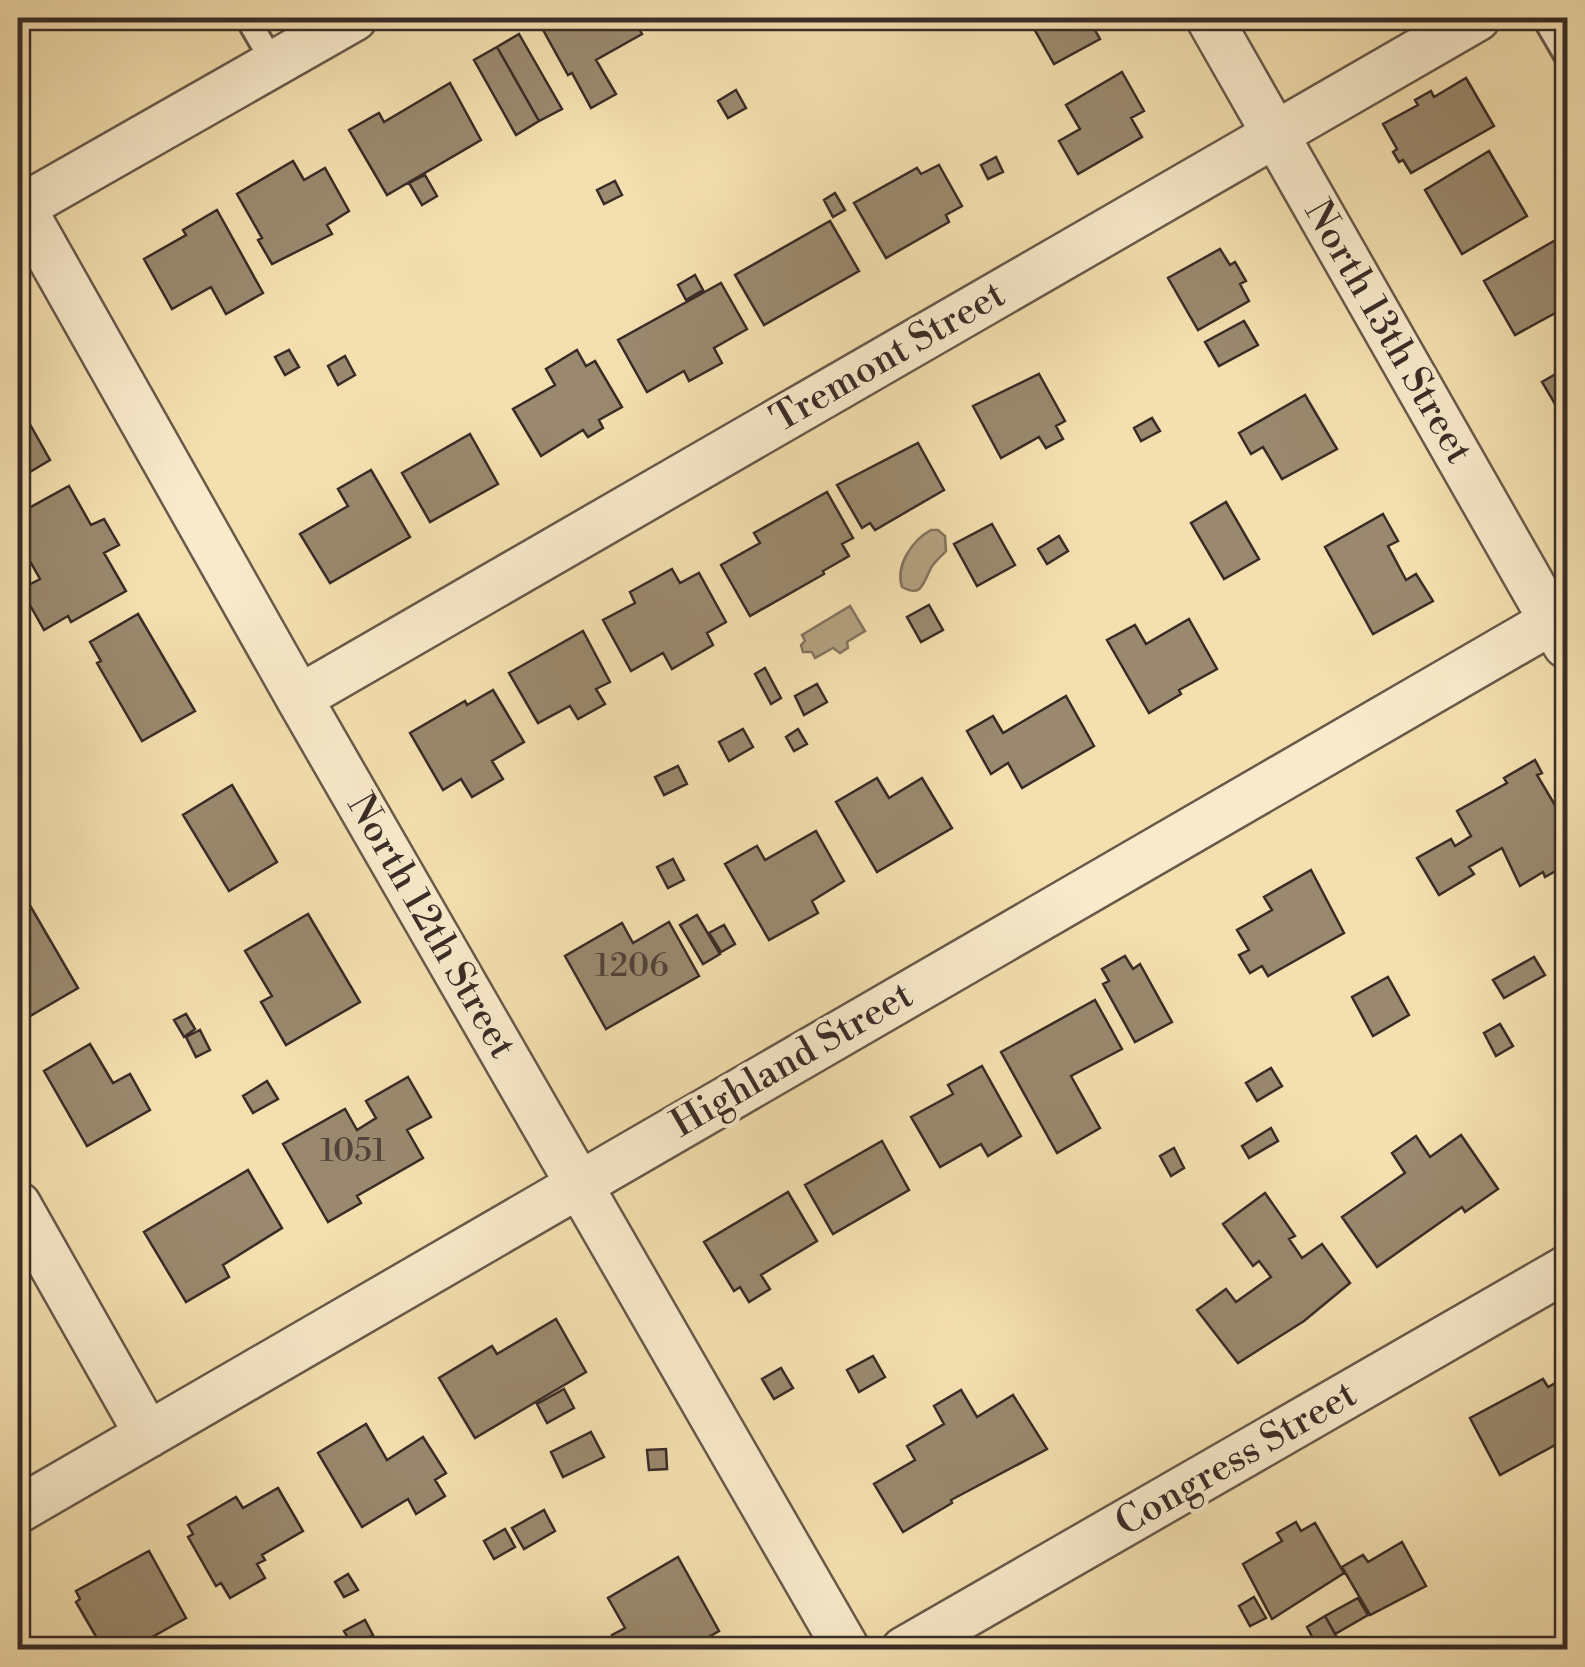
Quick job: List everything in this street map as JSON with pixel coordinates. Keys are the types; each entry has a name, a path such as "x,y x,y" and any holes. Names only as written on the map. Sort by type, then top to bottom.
{"street":[{"path":"20,204 354,18"},
{"name":"North 13th Street","path":"1209,18 1562,626"},
{"name":"Tremont Street","path":"299,698 1477,18"},
{"name":"North 12th Street","path":"20,204 299,698 848,1650"},
{"name":"Highland Street","path":"18,1510 580,1183 1562,626"},
{"path":"18,1205 148,1435"},
{"name":"Congress Street","path":"904,1650 1568,1268"}],"lane":[{"path":"247,18 274,64"},
{"path":"1544,18 1568,59"}],"shaded area":[{"path":"931,530 945,536 946,551 933,564 920,588 913,591 902,587 901,571 907,554"},
{"path":"850,606 865,631 847,642 848,648 840,653 833,648 815,658 812,652 803,652 802,635"}],"building":[{"path":"561,18 633,18 642,34 596,60 616,94 591,108 542,28"},
{"path":"1028,18 1088,18 1100,39 1054,64"},
{"path":"519,34 562,109 539,121 497,47"},
{"path":"497,47 539,121 516,135 474,60"},
{"path":"1122,72 1144,111 1131,118 1142,137 1078,174 1059,141 1080,129 1066,105"},
{"path":"1466,78 1494,126 1411,173 1393,152 1397,149 1383,124 1418,105 1415,100 1431,91 1434,97"},
{"path":"450,83 481,140 387,195 349,130 379,113 384,122"},
{"path":"736,90 746,108 728,118 718,101"},
{"path":"1489,151 1527,216 1462,254 1425,190"},
{"path":"996,157 1003,172 988,179 981,165"},
{"path":"293,161 304,180 325,168 349,211 327,225 332,234 272,264 237,194"},
{"path":"939,165 962,206 946,215 949,222 886,258 854,203 917,168 921,174"},
{"path":"425,175 437,196 422,205 409,183"},
{"path":"615,181 622,195 604,204 597,190"},
{"path":"835,193 845,210 833,217 824,200"},
{"path":"217,210 263,293 226,314 211,287 172,309 144,259 186,235 183,230"},
{"path":"830,221 859,271 764,325 735,275"},
{"path":"1554,241 1568,259 1568,306 1515,335 1484,281"},
{"path":"1220,249 1230,265 1235,262 1246,281 1240,284 1249,301 1198,330 1168,278"},
{"path":"695,275 703,290 686,300 678,285"},
{"path":"721,283 747,329 714,348 722,363 689,381 684,371 647,392 618,340"},
{"path":"1244,321 1258,345 1219,366 1205,342"},
{"path":"1568,347 1568,426 1542,382 1566,368 1558,353"},
{"path":"289,350 299,367 285,375 275,357"},
{"path":"577,350 586,366 595,361 622,407 599,420 603,428 588,437 583,430 541,456 513,409 555,385 546,369"},
{"path":"345,356 355,375 338,385 328,366"},
{"path":"1039,374 1065,421 1056,426 1063,439 1046,448 1039,437 1001,458 973,406"},
{"path":"1305,395 1337,449 1282,479 1263,447 1251,454 1239,433"},
{"path":"18,403 50,460 18,479"},
{"path":"1152,418 1160,431 1141,441 1134,428"},
{"path":"470,434 498,484 430,522 402,473"},
{"path":"918,443 944,490 875,530 870,523 862,528 837,485"},
{"path":"371,470 410,537 330,583 300,534 348,506 338,489"},
{"path":"69,486 91,525 104,519 119,545 104,553 126,591 71,622 68,616 44,630 21,589 40,579 27,556 18,561 18,536 25,532 18,514"},
{"path":"827,492 853,538 842,544 849,556 750,616 721,565 760,543 754,533"},
{"path":"1226,502 1259,559 1224,579 1191,523"},
{"path":"1383,514 1398,541 1388,546 1406,580 1416,574 1433,601 1373,634 1325,547"},
{"path":"992,524 1015,565 977,586 954,544"},
{"path":"1059,536 1068,551 1047,564 1038,549"},
{"path":"672,569 680,583 699,573 726,622 707,633 713,645 672,669 663,653 631,671 603,620 635,603 630,592"},
{"path":"929,605 943,630 921,642 907,617"},
{"path":"138,614 195,711 142,741 97,663 101,661 90,642"},
{"path":"1189,619 1217,669 1179,690 1181,694 1149,713 1107,640 1135,625 1146,644"},
{"path":"583,631 610,682 596,689 605,704 578,719 570,706 538,723 509,673"},
{"path":"765,668 781,698 771,704 755,674"},
{"path":"817,684 827,702 804,715 795,696"},
{"path":"493,690 524,742 492,761 503,779 472,797 461,779 443,790 410,733 465,701 467,705"},
{"path":"1066,696 1094,746 1022,788 1008,763 991,774 967,731 993,716 1003,733"},
{"path":"743,729 753,747 729,761 719,742"},
{"path":"798,729 807,744 794,751 786,737"},
{"path":"1535,760 1542,773 1537,775 1568,821 1568,864 1545,877 1543,872 1520,886 1502,848 1469,867 1474,874 1439,895 1417,858 1451,839 1455,846 1471,836 1457,811 1507,783 1504,778"},
{"path":"678,766 687,784 664,795 655,777"},
{"path":"877,778 889,798 922,778 952,828 877,872 836,802"},
{"path":"232,785 277,862 229,891 183,815"},
{"path":"816,831 844,881 812,901 818,913 769,940 725,864 757,846 765,860"},
{"path":"673,859 684,880 668,888 657,867"},
{"path":"1311,870 1344,933 1268,976 1262,966 1250,973 1239,955 1249,950 1237,930 1272,910 1264,897"},
{"path":"21,890 78,988 20,1022 18,892"},
{"path":"308,914 360,1002 286,1045 261,1002 272,996 245,951"},
{"path":"697,915 720,954 703,964 680,925"},
{"path":"669,922 699,976 606,1029 565,956 622,923 633,943"},
{"path":"724,925 735,944 721,952 709,933"},
{"path":"1125,956 1133,969 1140,964 1172,1022 1135,1042 1103,984 1109,981 1102,969"},
{"path":"1534,957 1545,975 1504,998 1493,980"},
{"path":"1388,977 1409,1015 1373,1036 1352,997"},
{"path":"1095,1000 1122,1049 1071,1076 1100,1128 1057,1153 1001,1052"},
{"path":"186,1014 195,1029 184,1037 174,1020"},
{"path":"1500,1024 1513,1046 1496,1056 1484,1033"},
{"path":"200,1030 210,1050 196,1057 186,1037"},
{"path":"90,1044 113,1083 130,1074 150,1110 87,1146 44,1071"},
{"path":"982,1066 1021,1136 988,1156 981,1144 940,1167 911,1117 953,1094 948,1085"},
{"path":"1271,1068 1282,1086 1257,1101 1246,1083"},
{"path":"408,1077 431,1117 407,1130 423,1158 357,1196 361,1203 328,1222 283,1144 345,1109 357,1130 376,1118 366,1101"},
{"path":"267,1081 278,1099 253,1113 243,1096"},
{"path":"1271,1128 1278,1141 1249,1158 1242,1146"},
{"path":"1461,1135 1498,1189 1465,1212 1462,1207 1377,1267 1342,1217 1405,1173 1392,1153 1416,1136 1430,1157"},
{"path":"882,1141 909,1190 833,1234 805,1185"},
{"path":"1174,1148 1184,1168 1171,1176 1160,1156"},
{"path":"248,1170 282,1228 223,1265 229,1277 186,1302 144,1232"},
{"path":"788,1192 817,1241 761,1275 770,1289 749,1302 740,1287 734,1291 704,1242"},
{"path":"1265,1193 1295,1236 1289,1239 1302,1258 1322,1244 1350,1283 1304,1321 1238,1363 1197,1310 1226,1289 1236,1302 1271,1277 1259,1261 1253,1266 1223,1224"},
{"path":"556,1319 586,1372 475,1438 439,1378 492,1346 497,1354"},
{"path":"873,1356 885,1377 859,1392 847,1370"},
{"path":"781,1368 793,1388 774,1399 762,1379"},
{"path":"1568,1376 1568,1438 1500,1475 1470,1418 1543,1379 1548,1387"},
{"path":"564,1389 574,1408 547,1423 537,1404"},
{"path":"961,1390 977,1417 1013,1395 1047,1449 951,1500 952,1503 903,1532 874,1484 915,1460 907,1446 944,1424 934,1406"},
{"path":"366,1424 387,1460 423,1437 446,1473 435,1480 445,1496 416,1514 408,1499 362,1527 318,1453"},
{"path":"591,1432 604,1457 563,1477 551,1452"},
{"path":"666,1449 667,1469 649,1470 647,1450"},
{"path":"278,1488 303,1531 262,1555 265,1560 257,1564 265,1578 230,1598 221,1583 216,1586 188,1537 193,1534 188,1525 236,1497 243,1508"},
{"path":"544,1510 555,1531 524,1549 512,1528"},
{"path":"1296,1522 1301,1531 1315,1523 1344,1573 1272,1619 1243,1564 1282,1541 1277,1533"},
{"path":"505,1529 515,1547 494,1559 484,1541"},
{"path":"1402,1542 1426,1586 1370,1615 1342,1567 1363,1555 1368,1562"},
{"path":"149,1551 186,1618 129,1650 102,1647 76,1602 80,1599 76,1591"},
{"path":"678,1557 719,1631 686,1650 620,1650 612,1635 625,1628 608,1598"},
{"path":"348,1574 358,1590 344,1597 335,1582"},
{"path":"1254,1597 1266,1618 1250,1626 1239,1606"},
{"path":"1358,1598 1368,1615 1335,1634 1325,1616"},
{"path":"1325,1616 1337,1637 1318,1648 1307,1627"},
{"path":"365,1620 373,1635 353,1647 344,1631"}]}
